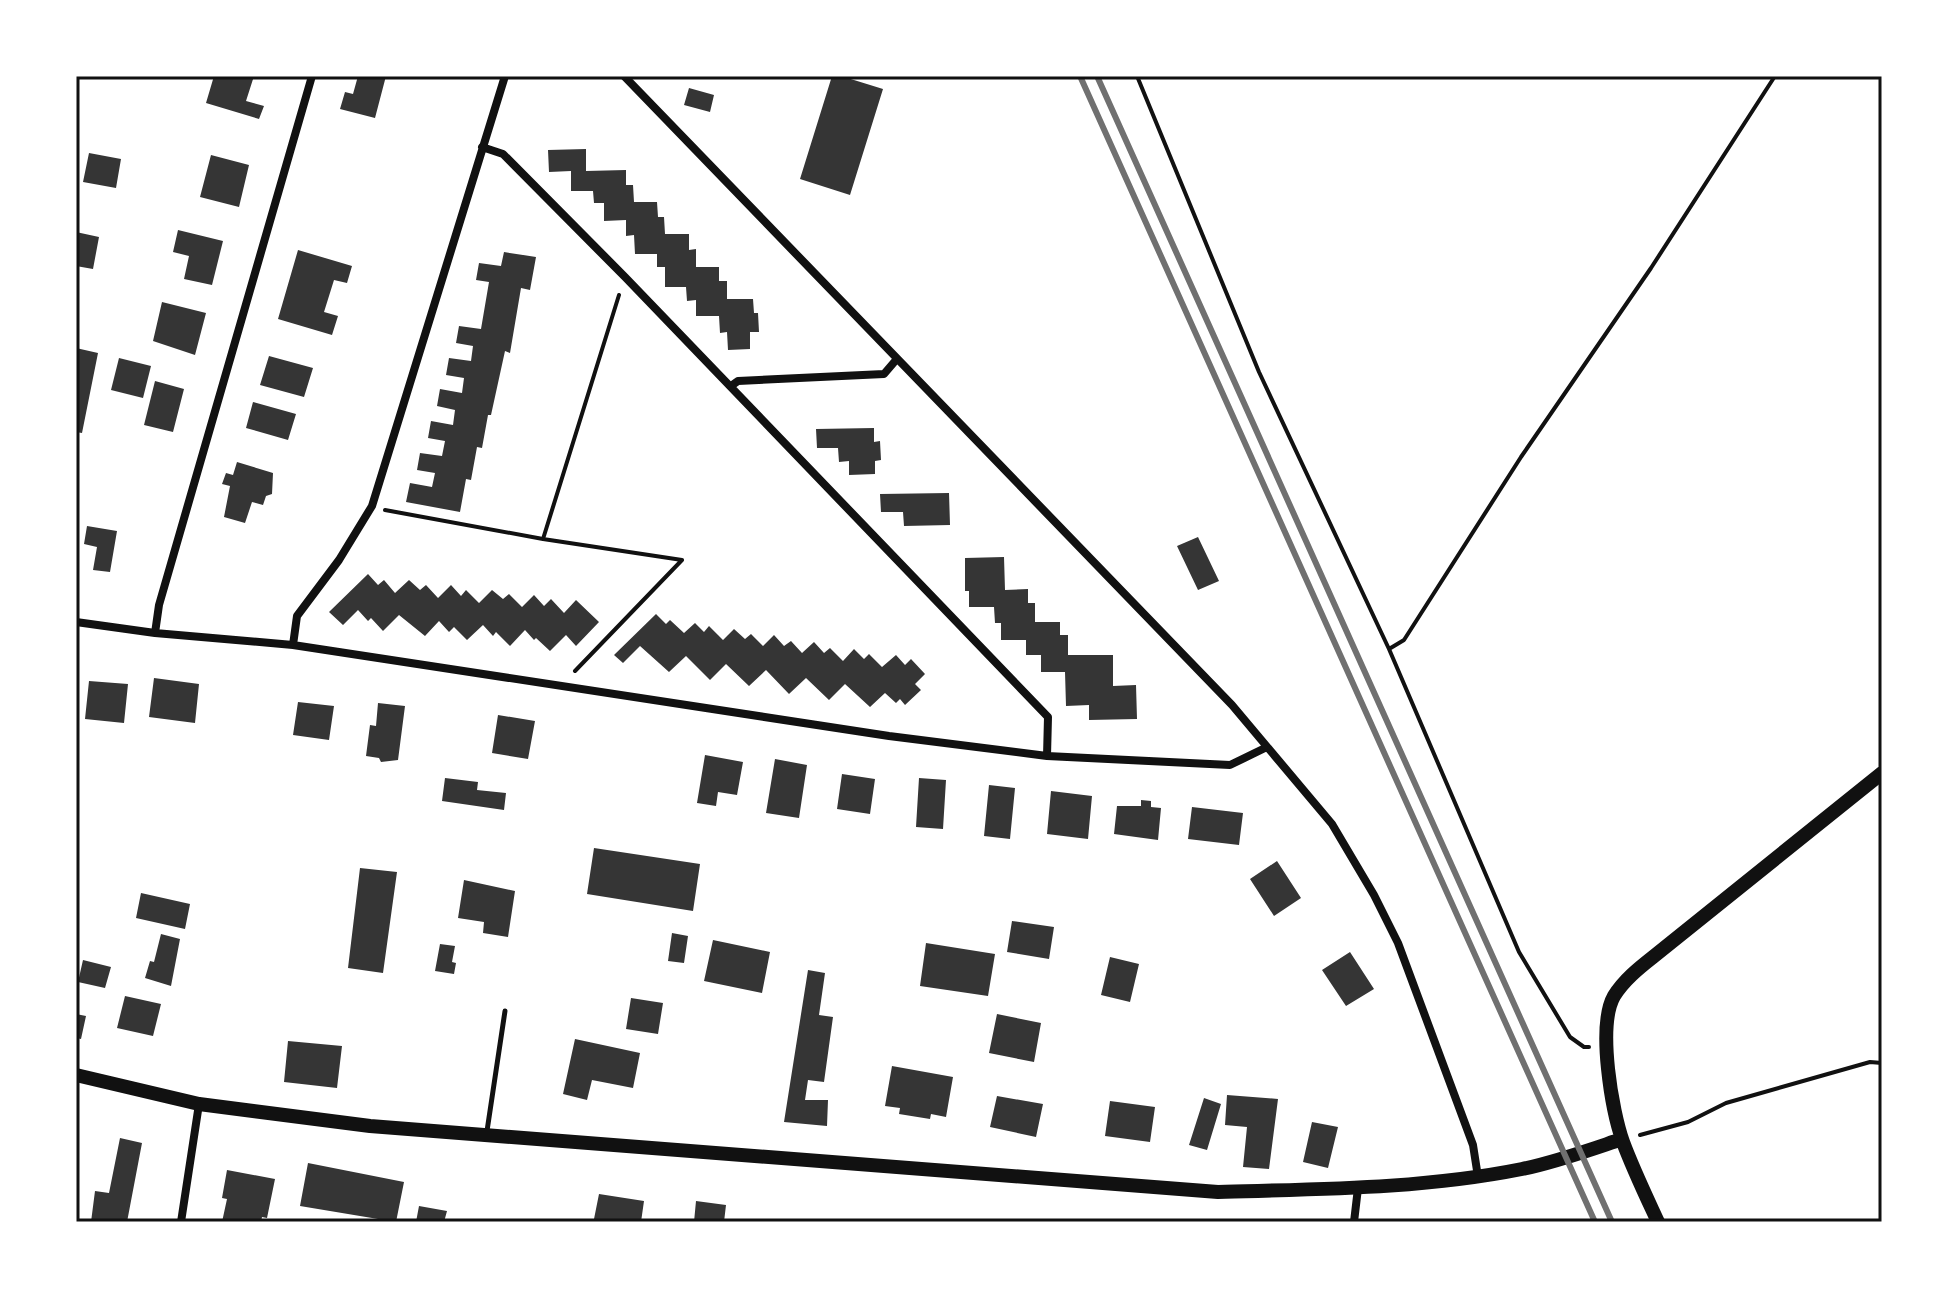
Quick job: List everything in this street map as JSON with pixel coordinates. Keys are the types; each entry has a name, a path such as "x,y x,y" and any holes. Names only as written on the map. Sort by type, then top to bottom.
{"street":[{"path":"155,633 159,605 312,76"},
{"path":"293,645 297,616 339,560 372,506 505,76"},
{"path":"624,76 1232,705 1332,824 1387,919 1473,1145 1478,1177"},
{"path":"482,147 503,154 731,386 1048,717 1047,756"},
{"path":"731,386 738,381 884,374 896,360"},
{"path":"76,622 155,633 293,645 889,736 1047,756 1230,765 1267,747"},
{"path":"1658,1222 1622,1139 1606,1047 1608,1010 1614,996 1630,976 1882,773"},
{"path":"76,1075 199,1104 370,1126 1218,1192 1358,1188 1478,1177 1566,1158 1622,1139"},
{"path":"181,1222 199,1104"},
{"path":"1354,1222 1358,1188"}],"lane":[{"path":"486,1136 505,1011"}],"path":[{"path":"1137,76 1259,372 1389,649 1519,952 1570,1037 1584,1047 1606,1047"},
{"path":"1389,649 1404,640 1521,457 1651,268 1775,76"},
{"path":"543,539 625,277"},
{"path":"372,506 394,513 543,539 682,560 571,674 569,687"},
{"path":"1622,1139 1688,1122 1726,1103 1870,1062 1882,1063"}],"building":[{"path":"214,76 254,76 246,101 264,106 259,119 206,103"},
{"path":"358,76 386,76 375,118 340,109 345,92 353,94"},
{"path":"832,76 883,89 850,195 800,179"},
{"path":"689,88 714,95 710,112 684,105"},
{"path":"586,149 586,171 626,170 626,185 633,185 634,202 657,202 658,217 664,217 665,234 689,234 689,250 696,249 696,267 719,267 719,281 727,281 727,299 753,299 754,313 758,313 759,332 750,332 750,349 728,350 727,332 720,333 719,316 696,316 696,300 687,301 686,287 665,287 665,267 657,267 657,254 635,254 634,235 626,236 626,220 604,221 604,203 594,203 593,191 571,191 571,171 549,172 548,150"},
{"path":"89,153 121,159 116,188 83,182"},
{"path":"211,155 249,165 239,207 200,197"},
{"path":"178,230 223,241 212,285 184,279 189,256 173,252"},
{"path":"76,232 99,237 93,269 76,266"},
{"path":"298,250 352,266 347,283 334,280 324,312 338,316 332,335 278,319"},
{"path":"504,252 536,257 530,290 521,288 510,353 505,351 482,448 477,447 471,480 466,479 460,512 406,502 410,483 432,487 435,473 417,470 420,453 442,456 445,441 428,438 431,421 453,425 455,410 437,406 440,389 462,393 464,378 446,375 449,358 471,361 473,346 456,343 459,326 481,329 489,282 476,280 479,263 501,266"},
{"path":"162,302 206,313 195,355 153,341"},
{"path":"76,348 98,353 82,433 76,432"},
{"path":"269,356 313,368 304,397 260,385"},
{"path":"119,358 151,366 143,398 111,390"},
{"path":"155,381 184,389 173,432 144,425"},
{"path":"253,402 296,414 288,440 246,428"},
{"path":"874,428 874,442 880,441 881,460 875,461 875,474 849,475 849,461 839,462 838,448 817,448 816,429"},
{"path":"237,462 273,473 272,494 266,496 263,505 252,502 245,523 224,517 230,486 222,484 226,473 233,475"},
{"path":"949,493 950,525 904,526 903,512 881,512 880,494"},
{"path":"87,526 117,531 110,572 93,570 97,547 84,544"},
{"path":"1198,537 1219,581 1198,590 1177,546"},
{"path":"1004,557 1005,590 1028,589 1028,603 1035,603 1035,622 1060,622 1060,635 1068,635 1068,655 1113,655 1113,686 1136,685 1137,719 1089,720 1089,705 1066,706 1065,672 1041,672 1041,655 1026,655 1026,640 1001,640 1001,623 995,623 994,607 969,607 969,591 965,591 965,558"},
{"path":"368,574 378,585 384,580 395,593 409,580 420,590 426,585 438,598 451,585 461,596 466,590 479,603 492,590 503,599 509,594 522,607 534,595 544,606 551,599 564,613 576,600 599,622 576,646 566,635 550,651 525,630 510,646 496,632 493,636 483,625 467,640 454,627 449,632 439,621 425,636 399,615 383,631 358,610 343,625 329,612"},
{"path":"656,614 666,624 670,620 684,633 695,623 704,632 709,626 723,640 734,629 745,639 751,634 763,646 774,635 784,646 791,641 802,653 814,642 824,653 830,648 843,661 854,649 864,659 869,654 882,667 896,655 905,665 911,659 925,674 915,684 921,690 905,705 900,699 896,703 885,693 870,707 845,684 829,700 806,678 789,694 766,670 749,686 726,664 710,680 686,656 669,672 640,646 623,663 614,655"},
{"path":"154,678 199,684 195,723 149,717"},
{"path":"89,681 128,684 124,723 85,719"},
{"path":"298,702 334,706 329,740 293,735"},
{"path":"378,703 405,706 398,760 381,762 379,758 366,756 370,725 376,726"},
{"path":"498,715 535,721 528,759 492,753"},
{"path":"705,755 743,762 737,795 718,792 716,806 697,803"},
{"path":"775,759 807,765 799,818 766,813"},
{"path":"842,774 875,779 870,814 837,809"},
{"path":"445,778 478,782 477,790 506,793 504,810 442,801"},
{"path":"919,778 946,780 943,829 916,827"},
{"path":"989,785 1015,788 1010,839 984,836"},
{"path":"1051,791 1092,796 1088,839 1047,834"},
{"path":"1141,800 1151,801 1151,807 1161,808 1158,840 1114,834 1117,806 1141,806"},
{"path":"1192,807 1243,813 1239,845 1188,839"},
{"path":"594,848 700,864 693,911 587,894"},
{"path":"1277,861 1301,898 1274,916 1250,879"},
{"path":"360,868 397,872 383,973 348,968"},
{"path":"464,880 515,891 508,937 483,933 484,922 458,918"},
{"path":"141,893 190,904 185,929 136,918"},
{"path":"1012,921 1054,927 1049,959 1007,952"},
{"path":"672,933 688,936 684,963 668,961"},
{"path":"161,934 180,939 171,986 145,978 150,961 154,962"},
{"path":"713,940 770,952 762,993 704,981"},
{"path":"926,943 995,954 988,996 920,986"},
{"path":"440,944 455,946 452,962 456,963 454,974 435,971"},
{"path":"1350,952 1374,989 1346,1006 1322,970"},
{"path":"1110,957 1139,964 1130,1002 1101,995"},
{"path":"83,960 111,967 105,988 78,982"},
{"path":"808,970 825,973 819,1015 833,1017 824,1082 808,1080 805,1100 828,1100 827,1126 784,1122"},
{"path":"125,996 161,1004 153,1036 117,1028"},
{"path":"631,998 663,1003 658,1034 626,1029"},
{"path":"76,1014 86,1016 81,1039 76,1038"},
{"path":"997,1014 1041,1023 1034,1062 989,1053"},
{"path":"575,1039 640,1053 633,1088 592,1080 587,1100 563,1094"},
{"path":"288,1041 342,1046 337,1088 284,1082"},
{"path":"892,1066 953,1077 946,1117 931,1114 930,1119 899,1114 900,1108 885,1106"},
{"path":"1227,1095 1278,1099 1269,1169 1243,1167 1247,1127 1225,1125"},
{"path":"997,1096 1043,1104 1036,1137 990,1127"},
{"path":"1204,1098 1221,1104 1207,1150 1189,1145"},
{"path":"1110,1101 1155,1107 1150,1142 1105,1136"},
{"path":"1312,1122 1338,1127 1328,1168 1303,1162"},
{"path":"120,1138 142,1143 127,1222 91,1222 95,1191 109,1193"},
{"path":"308,1163 404,1182 396,1222 300,1206"},
{"path":"227,1170 275,1179 267,1218 262,1217 261,1222 222,1222 227,1199 222,1198"},
{"path":"599,1194 644,1201 641,1222 594,1219"},
{"path":"696,1201 726,1205 724,1222 694,1222"},
{"path":"419,1206 447,1211 444,1222 416,1222"}],"railway":[{"path":"1080,76 1595,1222"},
{"path":"1097,76 1612,1222"}]}
